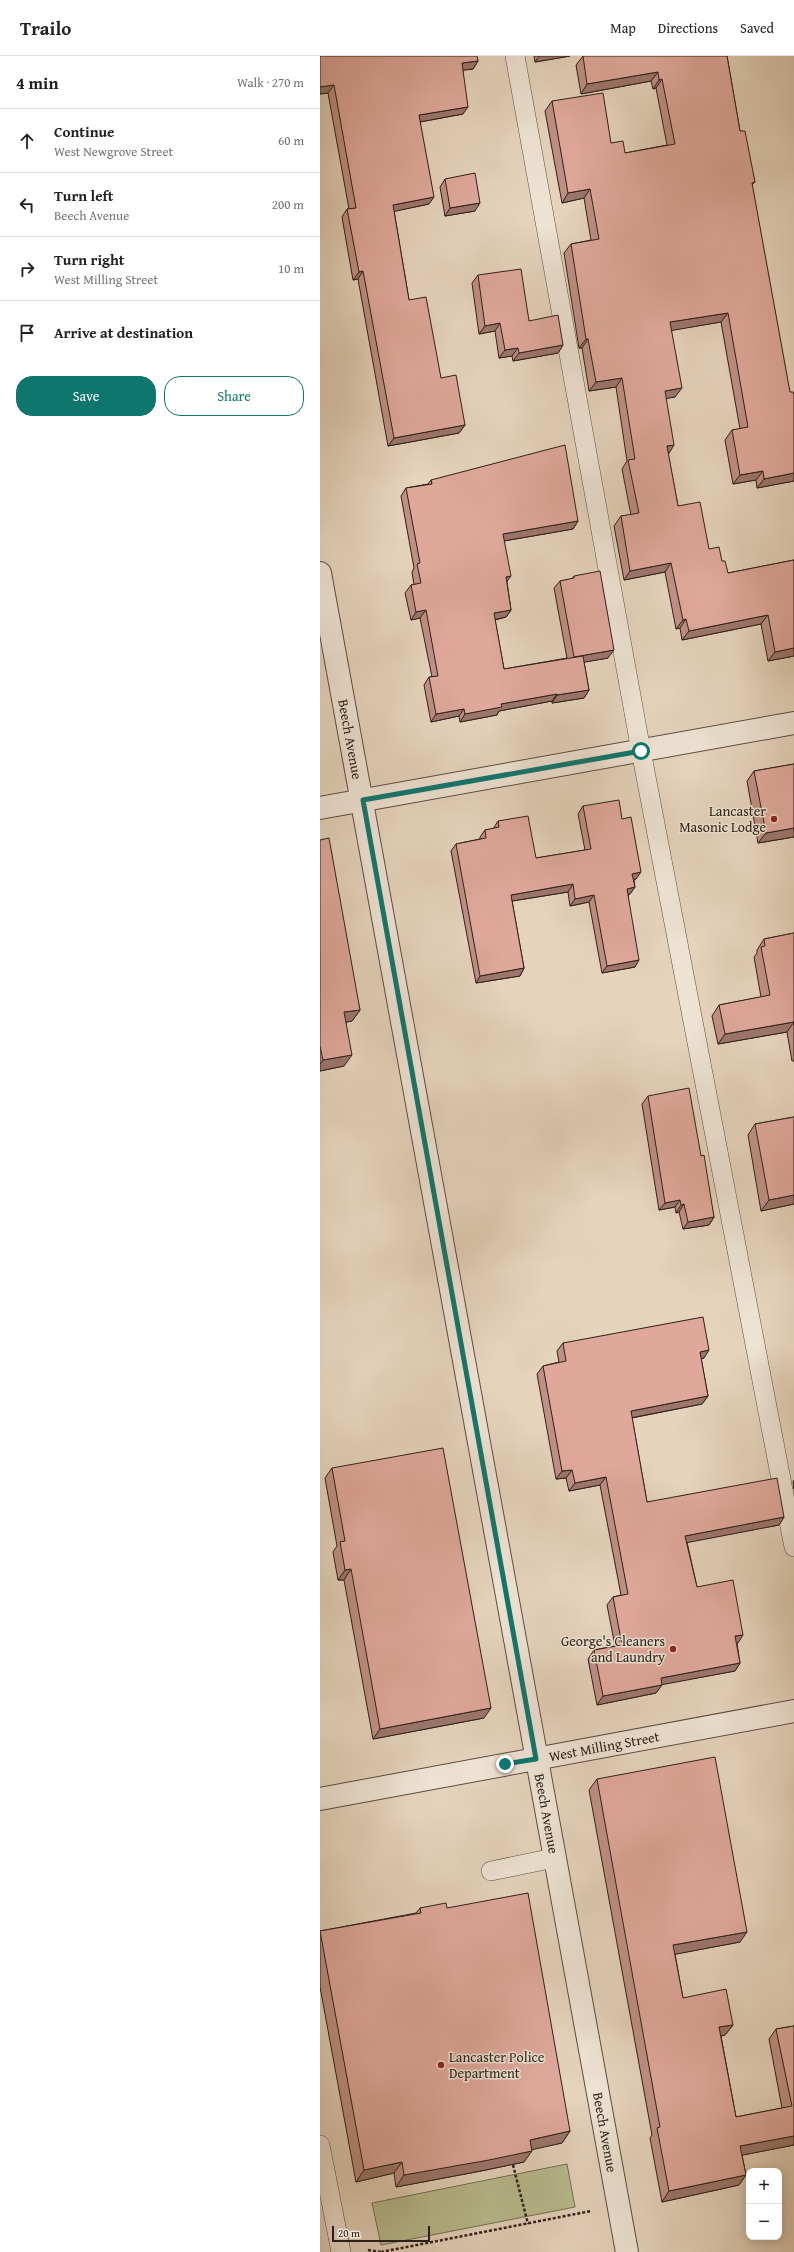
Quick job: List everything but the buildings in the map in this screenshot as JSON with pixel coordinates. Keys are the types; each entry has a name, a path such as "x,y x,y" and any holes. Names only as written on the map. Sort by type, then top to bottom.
{"street":[{"name":"Beech Avenue","path":"320,573 363,800 536,1759 627,2252"},
{"path":"320,808 641,751 794,722"},
{"name":"West Milling Street","path":"320,1799 794,1711"}],"lane":[{"path":"515,56 641,751 794,1547"},
{"path":"491,1871 554,1858"},
{"path":"320,2145 326,2210 342,2252"}],"path":[{"path":"513,2165 528,2224"},
{"path":"381,2252 618,2205"}],"green space":[{"path":"567,2164 575,2207 381,2245 372,2203"}],"place":[{"name":"Lancaster Masonic Lodge","path":"774,819"},
{"name":"George's Cleaners and Laundry","path":"673,1649"},
{"name":"Lancaster Police Department","path":"441,2065"}],"route":[{"path":"505,1764 536,1759 363,800 641,751"}]}
